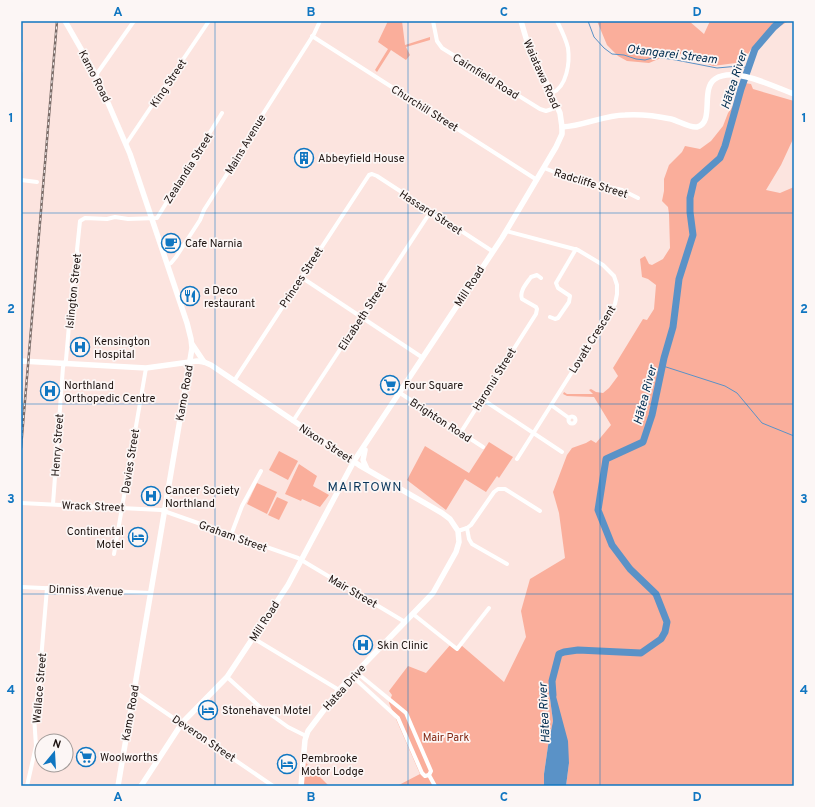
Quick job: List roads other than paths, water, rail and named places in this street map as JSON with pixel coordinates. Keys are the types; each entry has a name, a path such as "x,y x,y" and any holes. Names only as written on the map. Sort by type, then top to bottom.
{"main road":[{"name":"Kamo Road","path":"65,21 96,75 126,144 187,323 192,344 118,786"},
{"name":"Waiatawa Road","path":"521,21 526,38 558,107 562,127"},
{"path":"562,127 625,115 669,119 692,126 698,126 704,123 706,118 708,90 712,82 722,76 739,76 794,94"},
{"name":"Mill Road","path":"142,786 182,723 227,677 288,585 354,461 506,231 561,137 562,127"},
{"path":"192,344 204,362"},
{"path":"21,361 146,368 170,366 190,362 204,362"},
{"name":"Nixon Street","path":"204,362 211,365 354,461 442,513 450,519 458,531"},
{"name":"Mill Road","path":"367,442 362,458 367,469"},
{"name":"Hatea Drive","path":"301,786 302,762 306,736 339,690 433,593 454,556 459,542 458,531"}],"street":[{"path":"96,75 133,21"},
{"name":"King Street","path":"126,144 209,21"},
{"name":"Mains Avenue","path":"167,264 171,263 176,257 200,220 204,210 320,21"},
{"name":"Cairnfield Road","path":"433,21 437,41 442,48 540,109 546,111 558,107"},
{"path":"552,93 561,85 566,74 568,62 568,48 558,21"},
{"name":"Churchill Street","path":"312,36 537,180"},
{"path":"21,63 21,71"},
{"name":"Zealandia Street","path":"152,219 158,217 222,113"},
{"name":"Radcliffe Street","path":"544,168 575,180 622,190 638,198"},
{"name":"Hassard Street","path":"370,174 377,176 492,251"},
{"name":"Princes Street","path":"234,381 370,174"},
{"path":"21,180 37,182"},
{"name":"Elizabeth Street","path":"294,421 431,211"},
{"name":"Islington Street","path":"65,363 73,279 78,259 81,219 107,219 116,217 152,219"},
{"name":"Lovatt Crescent","path":"506,231 576,249 585,253 607,268 615,279 618,294 615,304 517,459"},
{"path":"550,317 555,319 558,318 569,302 570,296 558,288 556,283 576,249"},
{"name":"Haronui Street","path":"460,432 528,326 537,309 522,299 522,293 531,277 537,275 541,278"},
{"path":"301,278 423,358"},
{"name":"Henry Street","path":"53,504 59,418 65,363"},
{"name":"Davies Street","path":"114,554 146,368"},
{"name":"Brighton Road","path":"400,393 483,447"},
{"path":"482,399 534,432 562,452"},
{"path":"551,406 570,418"},
{"path":"231,535 242,506 261,471"},
{"path":"458,531 467,528 474,521 494,492 498,489 503,488 507,490 540,511"},
{"name":"Wrack Street","path":"21,503 122,507 157,509 164,511"},
{"name":"Graham Street","path":"164,511 301,560"},
{"path":"467,528 472,544 507,564"},
{"name":"Mair Street","path":"301,560 405,622"},
{"name":"Dinniss Avenue","path":"21,587 151,593"},
{"name":"Wallace Street","path":"27,786 36,746 34,716 39,684 47,588"},
{"path":"413,614 457,650 489,608"},
{"path":"253,638 339,690"},
{"path":"354,674 406,713 430,770 429,775 435,786"},
{"path":"354,674 398,718 423,774 426,776 429,775"},
{"path":"227,677 259,706 288,727 306,736"},
{"name":"Deveron Street","path":"134,691 274,786"}],"water":[{"path":"553,685 568,741 569,763 566,786 544,786 544,774 553,721 549,691"}],"waterway":[{"name":"Otangarei Stream","path":"588,21 594,37 612,54 645,60 656,57 717,68 739,66 749,68"},
{"name":"Hātea River","path":"553,695 552,681 559,654 578,650 641,653 661,639 665,632 667,622 656,594 630,569 612,545 598,510 606,459 643,442 652,415 664,358 673,327 679,279 693,235 690,198 694,181 720,158 755,49 781,21"},
{"path":"663,366 725,386 737,393 762,423 794,436"}],"railway":[{"path":"21,448 57,21"}],"place":[{"name":"Abbeyfield House","path":"304,158"},
{"name":"Cafe Narnia","path":"171,243"},
{"name":"a Deco restaurant","path":"190,296"},
{"name":"Kensington Hospital","path":"80,347"},
{"name":"Four Square","path":"390,385"},
{"name":"Northland Orthopedic Centre","path":"50,391"},
{"name":"Cancer Society Northland","path":"151,496"},
{"name":"Continental Motel","path":"138,537"},
{"name":"Skin Clinic","path":"363,645"},
{"name":"Stonehaven Motel","path":"208,710"},
{"name":"Woolworths","path":"86,757"},
{"name":"Pembrooke Motor Lodge","path":"287,764"}],"district":[{"name":"MAIRTOWN","path":"365,486"}],"park label":[{"name":"Mair Park","path":"446,737"}]}
